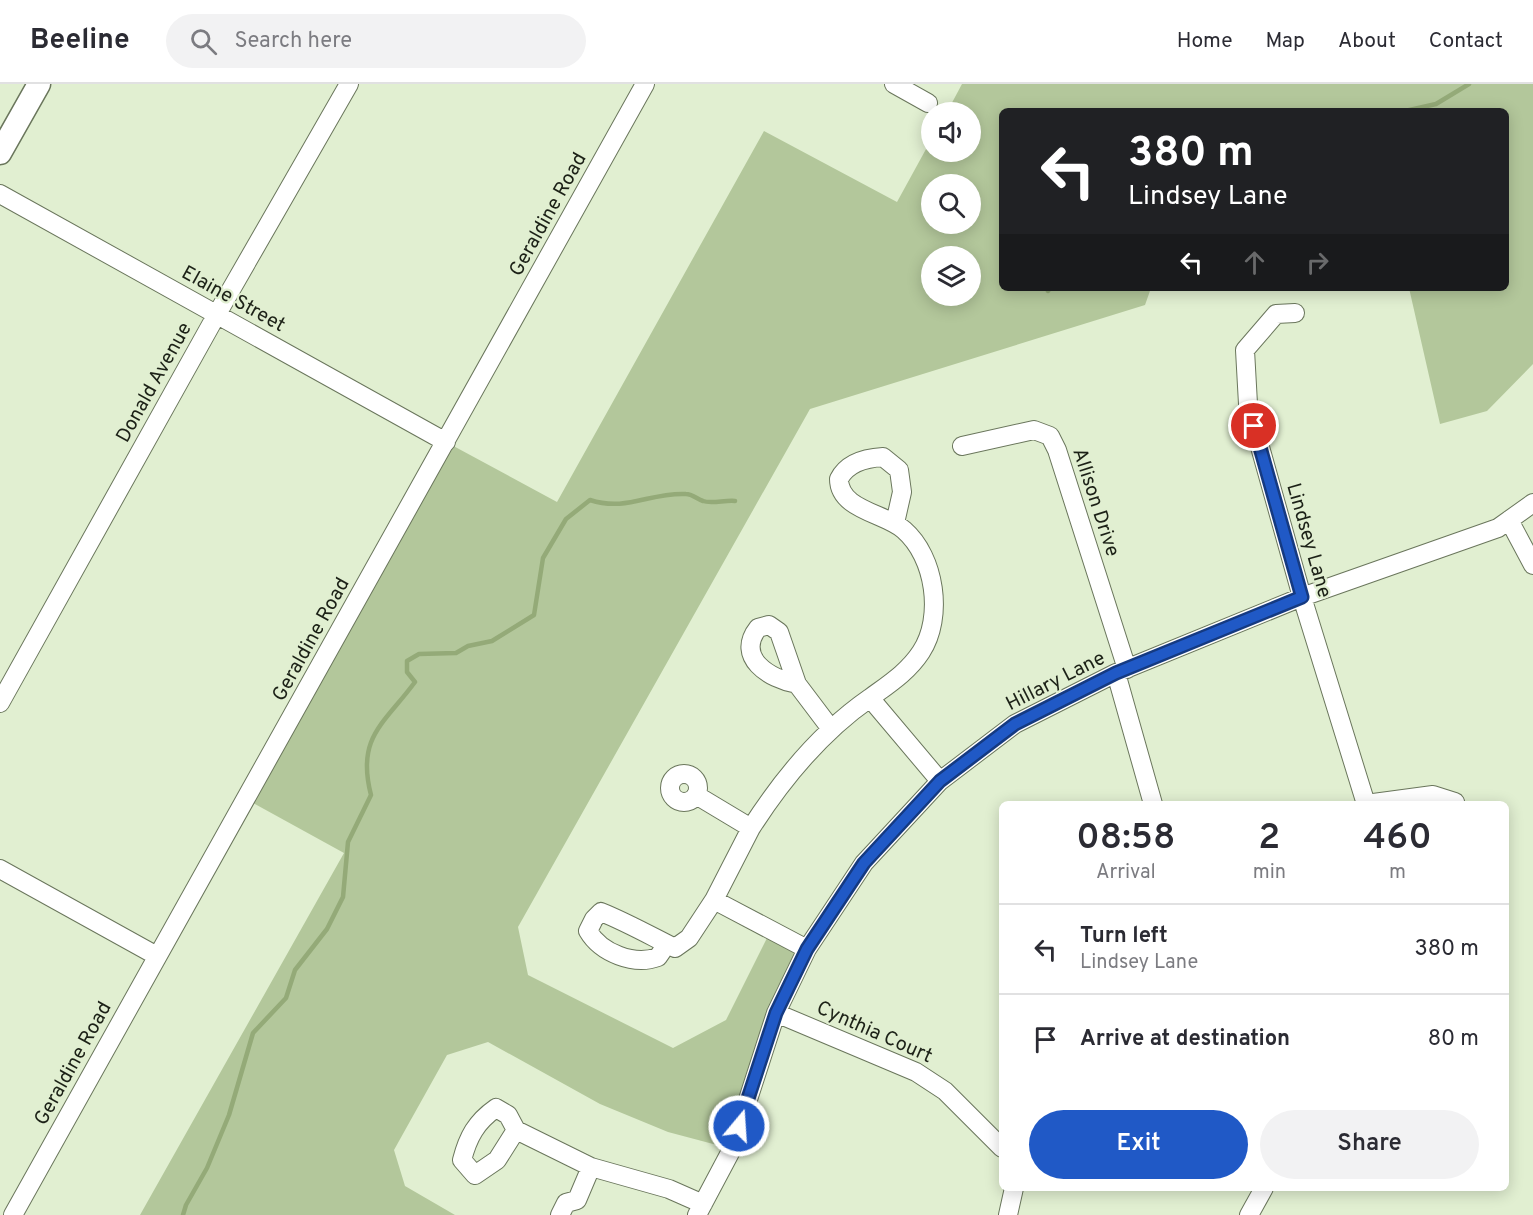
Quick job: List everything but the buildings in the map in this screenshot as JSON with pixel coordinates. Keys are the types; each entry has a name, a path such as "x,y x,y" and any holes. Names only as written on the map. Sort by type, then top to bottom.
{"main road":[{"path":"0,153 39,84"}],"street":[{"name":"Donald Avenue","path":"0,703 217,314 349,84"},
{"name":"Geraldine Road","path":"13,1215 645,84"},
{"path":"894,84 926,102"},
{"name":"Elaine Street","path":"0,194 446,442"},
{"name":"Lindsey Lane","path":"1295,312 1276,314 1245,350 1248,404 1302,597 1365,801"},
{"name":"Allison Drive","path":"962,446 1034,430 1050,436 1058,450 1121,671"},
{"name":"Hillary Lane","path":"700,1209 732,1149 776,1013 807,949 864,863 940,781 1015,724 1121,671 1302,597 1498,528 1533,503"},
{"path":"1509,520 1533,565"},
{"path":"667,944 675,948 689,939 714,900 751,828 793,768 831,729 906,672 922,651 933,611 931,575 906,531 895,523"},
{"path":"1121,671 1152,801"},
{"path":"797,684 831,729"},
{"path":"870,698 940,781"},
{"path":"696,795 751,828"},
{"path":"1388,801 1433,795 1452,801"},
{"path":"0,869 157,956"},
{"path":"714,900 807,949"},
{"name":"Cynthia Court","path":"776,1013 916,1072 945,1091 999,1145"},
{"path":"516,1130 591,1167 669,1189 700,1209"},
{"path":"560,1215 566,1203 578,1208 591,1167"},
{"path":"1008,1215 1013,1191"},
{"path":"1249,1215 1262,1191"}],"green space":[{"path":"962,84 1533,84 1533,364 1487,411 1440,424 1410,291 1509,291 1509,108 999,108 999,291 1150,291 1145,305 810,409 518,927 528,975 673,1048 726,1020 771,930 807,949 732,1149 668,1132 600,1104 488,1042 447,1055 394,1150 405,1186 455,1215 140,1215 344,853 246,799 446,442 557,502 764,131 897,202 921,158 921,162 981,162 981,102 952,102"}],"waterway":[{"path":"1418,108 1436,104 1469,84"},
{"path":"183,1215 186,1205 207,1168 229,1115 253,1033 286,998 295,970 327,929 343,897 348,842 371,795 367,775 370,745 376,732 415,682 407,672 407,661 419,654 456,653 468,646 492,641 534,615 543,558 566,519 590,500 616,504 673,494 686,494 706,502 735,501"}],"route":[{"path":"739,1126 776,1013 807,949 864,863 940,781 1015,724 1116,673 1302,597 1254,426"}]}
